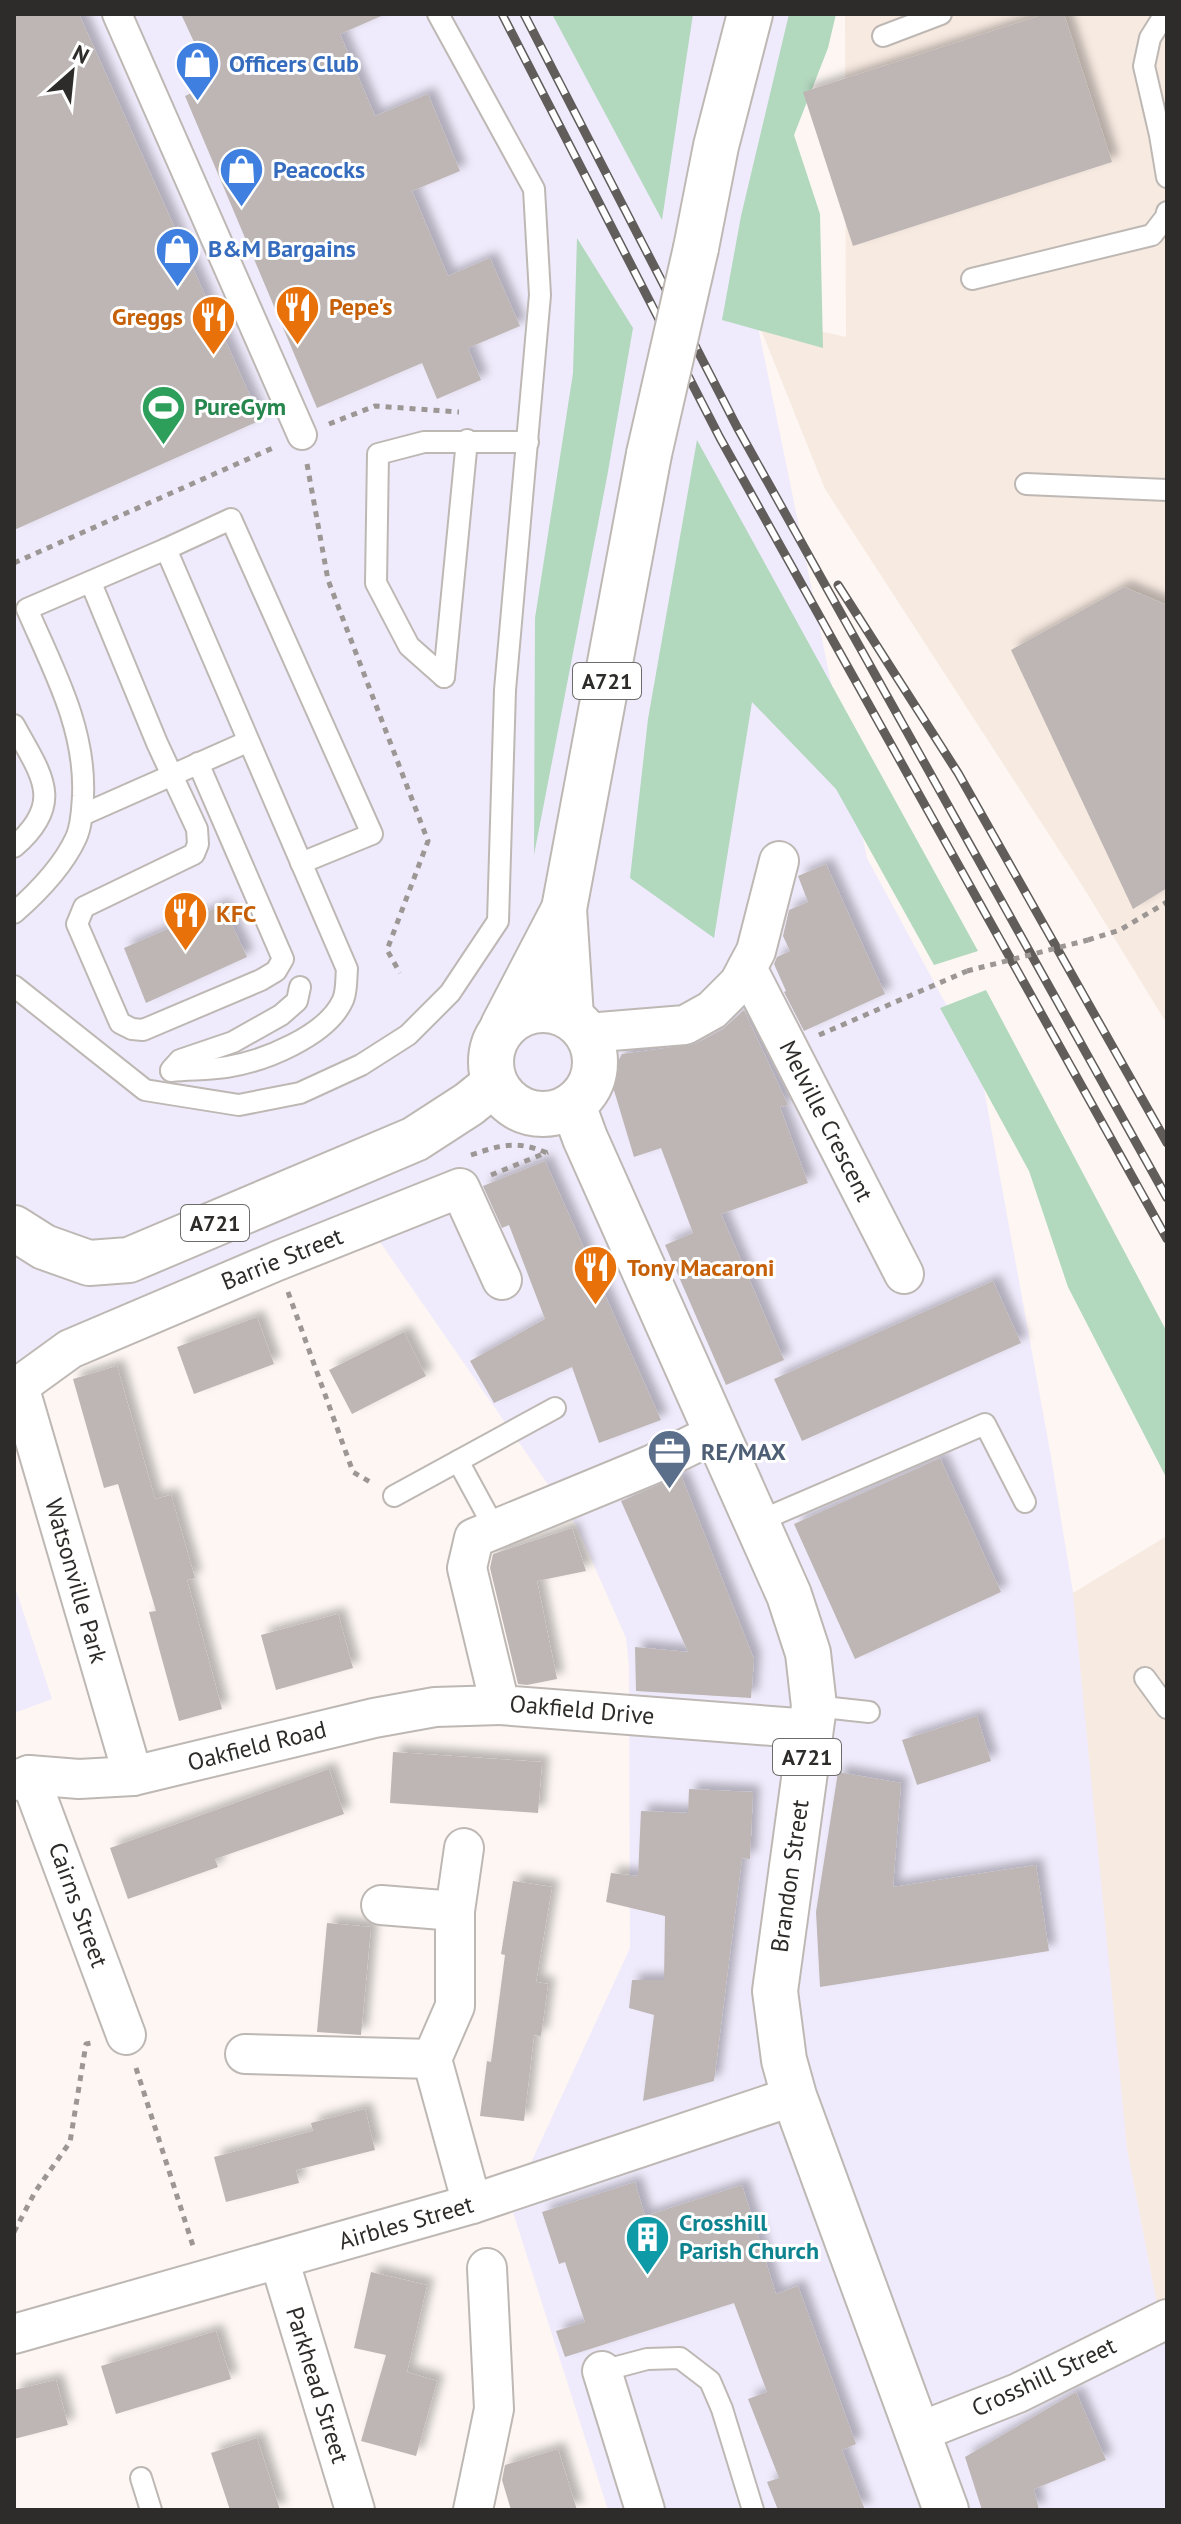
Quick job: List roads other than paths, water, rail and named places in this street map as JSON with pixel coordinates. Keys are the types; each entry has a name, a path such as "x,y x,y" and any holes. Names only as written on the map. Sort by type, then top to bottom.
{"main road":[{"name":"A721","path":"14,1228 44,1247 89,1263 129,1260 415,1139 495,1083 490,1066 494,1042 564,909 649,454 716,146 750,14"},
{"name":"A721","path":"564,909 579,1025 595,1050 596,1068 569,1132"},
{"path":"503,1026 521,1014 538,1009 548,1009 579,1025"},
{"path":"495,1083 508,1101 523,1111 541,1115 557,1113 569,1132"},
{"name":"Brandon Street","path":"569,1132 757,1522 789,1595 808,1653 812,1718 775,1991 784,2060 794,2096 919,2432"},
{"name":"A721","path":"919,2432 946,2510"}],"street":[{"path":"117,14 302,435"},
{"path":"579,1025 685,1025 712,1010 739,983 756,951 779,861"},
{"name":"Melville Crescent","path":"747,968 904,1274"},
{"name":"Barrie Street","path":"19,1386 70,1349 277,1261 466,1171 502,1280"},
{"name":"Watsonville Park","path":"19,1386 133,1776"},
{"name":"Oakfield Drive","path":"716,1433 651,1465 474,1538 467,1568 500,1705 812,1718"},
{"name":"Oakfield Road","path":"22,1778 133,1776 374,1718 435,1707 500,1705"},
{"name":"Cairns Street","path":"22,1778 126,2035"},
{"path":"464,1848 455,1911 455,2006 432,2059 472,2204"},
{"path":"381,1905 455,1911"},
{"path":"245,2054 432,2059"},
{"name":"Airbles Street","path":"14,2334 472,2204 794,2096"},
{"name":"Parkhead Street","path":"279,2259 355,2510"},
{"path":"473,2510 494,2409 487,2268"},
{"name":"Crosshill Street","path":"919,2432 1018,2393 1167,2319"},
{"path":"602,2371 645,2510"}],"lane":[{"path":"14,986 145,1090 239,1105 300,1093 361,1065 408,1035 450,993 498,921 505,690 540,295 534,189 438,14"},
{"path":"883,36 941,14"},
{"path":"1165,14 1150,38 1144,66 1167,177"},
{"path":"972,279 1152,235 1167,212"},
{"path":"467,440 444,677 409,646 376,583 378,454 424,442 467,440 528,442"},
{"path":"1026,484 1167,490"},
{"path":"14,913 35,894 76,837 82,815 84,770 71,711 27,609 231,519 372,834 301,863"},
{"path":"166,549 347,969 344,999 329,1021 300,1041 228,1067 171,1071"},
{"path":"91,583 157,743 197,829 198,844 194,854 84,907 77,924 120,1023 132,1029 143,1030 261,980 283,959 198,763"},
{"path":"14,725 42,777 46,793 43,811 26,837 14,847"},
{"path":"82,815 247,742"},
{"path":"145,1090 171,1071 180,1060 233,1042 281,1015 297,1001 300,987"},
{"path":"394,1496 555,1408"},
{"path":"757,1522 985,1424 1025,1502"},
{"path":"458,1461 495,1529"},
{"path":"1145,1678 1167,1708"},
{"path":"812,1718 869,1712"},
{"path":"602,2371 647,2359 680,2358 710,2381 722,2409 753,2510"},
{"path":"141,2478 151,2510"}],"railway":[{"path":"502,14 720,438 1167,1239"},
{"path":"524,14 737,427 1167,1198"},
{"path":"838,585 958,773 1167,1143"}],"place":[{"name":"Officers Club","path":"198,103"},
{"name":"Peacocks","path":"242,209"},
{"name":"B&M Bargains","path":"177,288"},
{"name":"Pepe's","path":"298,346"},
{"name":"Greggs","path":"214,356"},
{"name":"PureGym","path":"163,446"},
{"name":"KFC","path":"185,953"},
{"name":"Tony Macaroni","path":"596,1307"},
{"name":"RE/MAX","path":"670,1491"},
{"name":"Crosshill Parish Church","path":"648,2276"}]}
